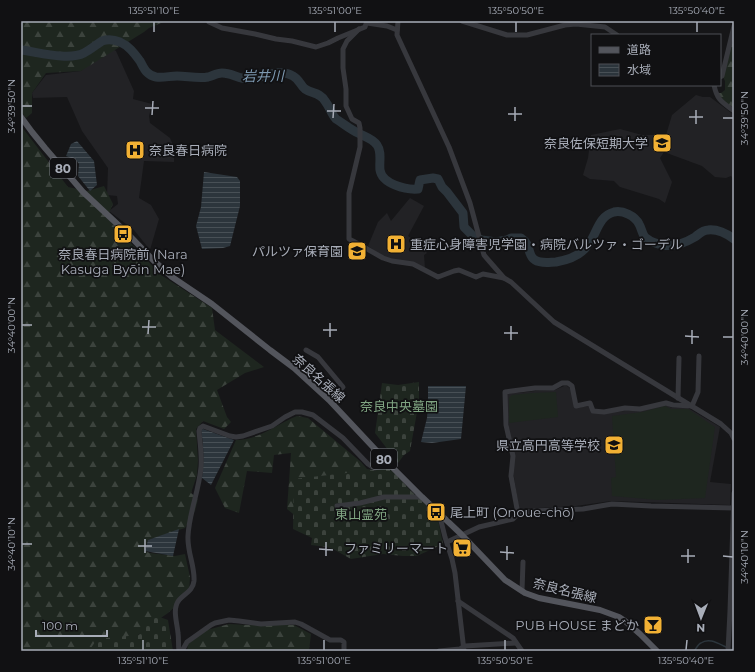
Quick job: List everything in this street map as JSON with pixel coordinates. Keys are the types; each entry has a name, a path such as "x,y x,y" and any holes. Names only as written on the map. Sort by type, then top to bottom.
{"main road":[{"name":"奈良名張線","path":"21,116 36,138 83,192 128,234 153,260 172,277 212,304 294,368 329,400 388,464 462,534 505,580 522,591 540,598 600,610 619,617 640,634 657,651"}],"street":[{"path":"398,21 397,35 449,147 470,203 484,255 504,278"},
{"path":"462,21 507,35 527,35 565,25 576,24 605,27 616,34"},
{"path":"209,22 222,28 316,47 359,30"},
{"path":"397,30 387,26 367,22 365,26 347,41 343,49 346,106 352,119 359,123 360,128 360,147 349,193 349,239 383,258 413,264 438,277 459,270 476,277 483,274 504,278 511,282 554,322 721,424 731,433 734,439"},
{"path":"721,76 734,26"},
{"path":"714,86 716,94 720,100 734,111"},
{"path":"306,350 318,357 343,387 329,400"},
{"path":"692,406 698,392 699,356"},
{"path":"678,398 679,358"},
{"path":"518,514 511,476 513,456 506,425 506,392 535,388 553,388 562,383 568,383 572,386 576,406 590,403 593,411 604,412 625,408 640,409 666,403 692,406"},
{"path":"179,651 175,612 176,607 179,600 187,594 194,580 192,562 188,547 188,535 201,468 200,428 203,426 230,436 243,436 272,426 285,416 295,412 302,412 313,415 343,438 368,464 374,468 388,464"},
{"path":"728,649 733,561 734,494"},
{"path":"337,506 360,504 384,497 422,497"},
{"path":"447,542 478,527 513,519 518,514 532,511 583,509 612,504 734,508"},
{"path":"439,513 455,573 463,649"},
{"path":"522,591 523,562"},
{"path":"458,601 512,638 522,651"},
{"path":"182,651 187,642 211,625 233,620 261,624 295,622 302,624 330,640 341,640 344,642 344,651"},
{"path":"439,651 516,643"}],"shaded area":[{"name":"奈良春日病院","path":"108,47 116,51 134,91 133,99 152,104 149,116 150,123 170,138 174,147 174,162 144,161 139,198 151,205 159,219 150,250 134,230 109,211 118,204 117,196 107,195 108,168 82,131 67,97 33,98 32,93 46,75 81,71"},
{"name":"奈良佐保短期大学","path":"696,95 710,97 734,115 734,179 731,176 726,178 715,177 702,166 664,152 660,158 672,182 665,203 659,199 620,187 614,181 590,179 583,175 588,158 591,135 620,129 642,135 666,135 672,115"},
{"path":"410,198 424,206 408,236 420,244 427,253 424,255 425,268 419,265 385,258 368,246 378,222 387,213 391,221"},
{"name":"県立高円高等学校","path":"564,386 571,389 575,408 589,406 592,413 641,410 665,404 672,408 688,408 720,427 710,482 731,484 730,505 611,501 576,506 519,509 513,471 506,396 508,393 555,390"}],"green space":[{"path":"21,21 166,21 149,28 81,71 46,73 32,93 32,113 26,118 21,112"},
{"path":"734,34 734,108 721,100 717,93 721,93 725,90 725,81 723,77"},
{"path":"21,126 68,187 87,191 104,186 113,204 107,218 161,275 212,308 215,330 264,367 245,373 217,390 227,417 231,422 224,429 203,421 196,429 198,461 197,475 191,493 198,499 195,511 185,528 148,540 144,551 175,556 185,554 190,577 189,594 168,613 133,639 103,651 21,651"},
{"name":"奈良中央墓園","path":"419,382 419,401 410,451 404,455 398,463 375,433 382,383 398,385"},
{"path":"556,392 558,417 509,423 509,398 512,395"},
{"path":"665,406 671,409 688,409 715,427 705,498 658,500 612,496 611,478 616,477 612,416 642,412"},
{"path":"297,416 308,418 361,462 367,469 375,470 303,522 287,509 291,453 274,455 272,473 247,471 239,513 225,508 215,488 236,440 260,435"},
{"name":"東山霊苑","path":"390,468 411,491 437,515 443,544 417,556 383,554 351,559 333,549 311,545 312,538 293,529 294,479"},
{"path":"154,615 168,620 173,651 89,651 97,639 139,635"},
{"path":"229,624 294,625 311,634 309,651 187,651 188,644 207,630"}],"water":[{"path":"77,141 94,161 97,185 90,191 78,176 79,164 76,160 66,156 71,144"},
{"path":"204,172 237,177 240,181 240,206 230,246 223,248 202,249 196,226 201,207"},
{"path":"428,386 466,386 461,439 432,443 421,442 427,418"},
{"path":"203,429 234,440 211,485 202,478 203,442 201,430"},
{"path":"179,529 173,556 145,551 148,540"}],"waterway":[{"name":"岩井川","path":"21,50 70,56 84,53 102,41 111,40 120,42 129,48 140,61 144,69 156,77 177,76 204,78 218,73 229,74 247,79 278,73 293,76 305,89 323,98 336,119 375,143 379,148 380,170 385,179 395,185 413,189 418,189 420,180 433,178 438,179 442,187 463,213 464,227 473,236 482,240 496,242 511,238 521,238 527,244 531,256 540,262 561,261 578,254 585,249 591,241 604,217 614,212 621,212 632,216 639,224 645,237 652,242 661,245 684,243 706,230 722,232 734,239"},
{"path":"694,651 698,645 704,641 711,641 726,647"},
{"path":"730,649 734,650"}],"place":[{"name":"奈良佐保短期大学","path":"662,143"},
{"name":"奈良春日病院","path":"135,150"},
{"name":"奈良春日病院前 (Nara Kasuga Byōin Mae)","path":"123,234"},
{"name":"重症心身障害児学園・病院バルツァ・ゴーデル","path":"396,244"},
{"name":"パルツァ保育園","path":"357,251"},
{"name":"県立高円高等学校","path":"614,445"},
{"name":"尾上町 (Onoue-chō)","path":"436,512"},
{"name":"ファミリーマート","path":"462,548"},
{"name":"PUB HOUSE まどか","path":"653,625"}]}
